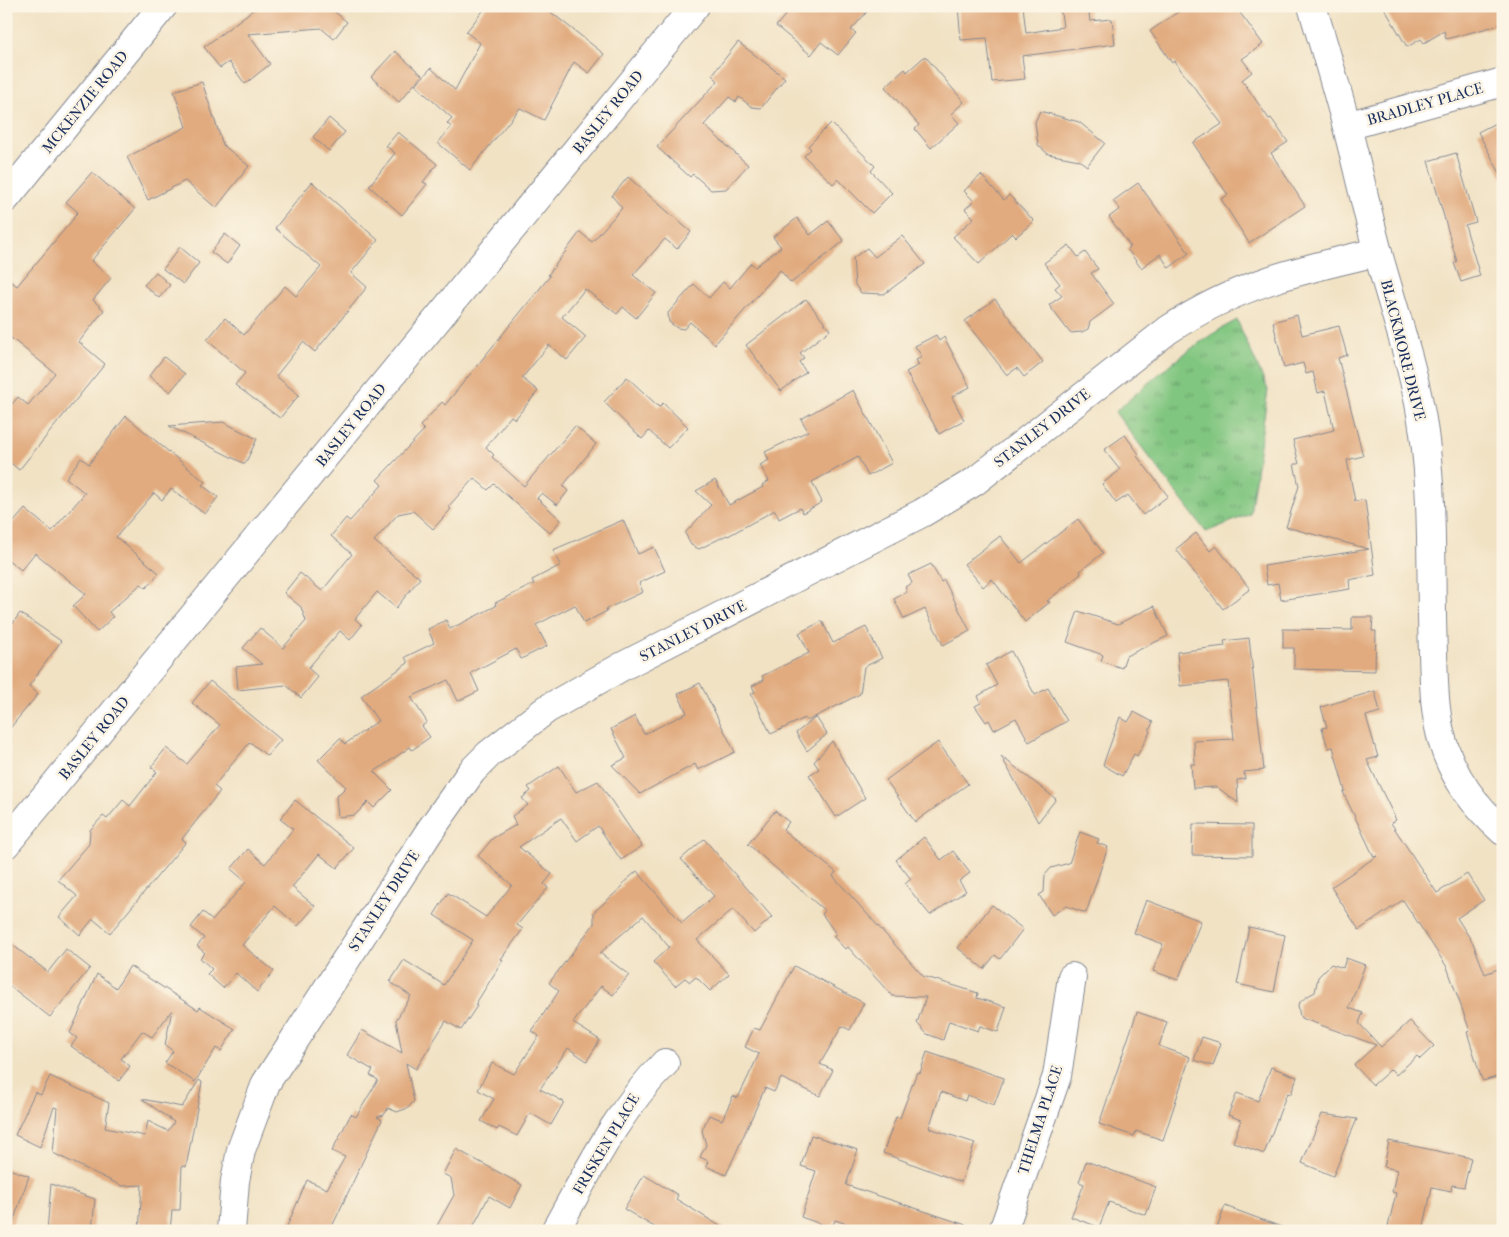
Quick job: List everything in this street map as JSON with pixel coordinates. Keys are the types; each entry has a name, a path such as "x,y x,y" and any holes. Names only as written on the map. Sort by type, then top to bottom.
{"street":[{"name":"MCKENZIE ROAD","path":"6,198 164,6"},
{"name":"BASLEY ROAD","path":"6,844 695,6"},
{"name":"BLACKMORE DRIVE","path":"1312,6 1347,126 1378,252 1417,392 1429,480 1432,633 1436,714 1443,742 1452,766 1465,791 1478,808 1503,831"},
{"name":"BRADLEY PLACE","path":"1347,126 1503,82"},
{"name":"STANLEY DRIVE","path":"231,1231 235,1181 241,1150 266,1083 429,832 472,771 489,754 547,709 922,514 974,482 1168,330 1195,312 1258,282 1302,269 1378,252"},
{"name":"THELMA PLACE","path":"1003,1231 1057,1076 1072,977"},
{"name":"FRISKEN PLACE","path":"556,1231 614,1125 642,1086 665,1063"}],"green space":[{"path":"1237,320 1268,390 1250,514 1206,532 1115,412 1158,374 1204,339"}],"building":[{"path":"258,6 328,6 347,22 334,39 321,28 248,34 270,64 245,84 229,62 220,68 204,47"},
{"path":"487,6 543,6 604,54 589,73 574,62 544,120 520,108 470,170 438,143 451,127 447,123 452,118 415,85 431,68 455,90 480,43 466,32"},
{"path":"793,6 872,6 851,30 856,33 838,55 821,42 811,55 776,26"},
{"path":"958,6 1023,6 1026,33 1063,27 1060,6 1088,6 1090,21 1112,19 1115,44 1022,56 1025,79 992,82 987,38 961,40"},
{"path":"1187,6 1235,6 1263,44 1242,59 1252,72 1242,80 1269,119 1271,118 1288,142 1271,153 1305,206 1249,243 1221,199 1228,195 1193,143 1222,124 1174,61 1172,63 1150,31"},
{"path":"1383,6 1503,6 1503,24 1446,39 1444,31 1424,43 1421,39 1407,47"},
{"path":"738,42 785,78 761,108 752,107 739,97 736,102 729,97 704,125 748,165 726,189 711,190 693,174 690,177 657,147 718,81 712,75"},
{"path":"395,51 422,75 399,102 371,77"},
{"path":"925,56 964,102 951,114 959,123 931,148 915,129 919,125 885,87 905,69 907,72"},
{"path":"202,82 223,145 249,166 216,208 185,181 148,200 127,157 186,127 174,91"},
{"path":"1040,111 1079,122 1105,143 1087,166 1079,160 1048,154 1038,145 1035,122"},
{"path":"329,118 345,132 329,151 313,137"},
{"path":"1503,119 1503,179 1478,132"},
{"path":"831,123 875,166 871,171 892,193 872,213 838,179 833,184 804,156 811,149 808,146"},
{"path":"398,132 437,164 423,182 427,184 402,215 369,186 395,153 386,146"},
{"path":"1456,153 1476,222 1465,225 1480,276 1461,282 1454,263 1457,262 1428,161"},
{"path":"92,172 135,209 91,261 111,278 93,300 104,310 79,342 105,364 19,470 6,459 6,411 18,397 28,405 55,373 6,334 6,278 17,286 74,218 78,212 66,202"},
{"path":"981,175 1004,200 1009,195 1034,221 1016,237 1012,233 979,264 953,237 974,218 965,209 974,201 964,191"},
{"path":"628,177 691,232 677,249 665,239 633,275 656,293 636,318 623,307 617,314 585,289 562,317 586,337 567,360 549,345 522,378 538,391 515,419 511,416 486,447 494,455 492,457 524,486 575,426 596,444 563,486 568,491 557,505 542,493 537,498 561,520 550,533 494,484 488,490 474,478 448,507 451,509 433,529 413,511 398,514 374,541 420,578 396,608 377,592 355,619 362,625 350,640 340,631 308,668 318,677 301,698 286,685 238,690 236,667 262,664 243,648 260,628 283,648 306,621 301,607 284,593 300,573 322,591 352,554 331,536 346,518 350,521 382,485 377,480 424,430 420,426 442,402 445,405 550,276 548,275 580,232 592,242 622,208 612,196"},
{"path":"312,182 378,240 351,273 367,287 315,352 303,342 276,376 299,395 280,418 235,385 245,373 207,340 225,318 244,335 285,286 296,296 321,267 275,228"},
{"path":"1138,183 1189,253 1169,268 1160,254 1141,268 1127,249 1130,246 1109,217 1120,209 1113,201"},
{"path":"797,218 810,235 828,221 844,241 791,283 780,270 715,344 690,322 684,329 677,328 669,322 668,313 694,284 709,298 723,282 730,288 751,263 755,267 781,247 773,237"},
{"path":"225,234 240,246 227,264 211,252"},
{"path":"902,236 925,264 884,294 861,293 855,285 853,258 867,248 875,257"},
{"path":"1069,245 1078,257 1085,252 1098,269 1091,273 1114,304 1090,322 1088,329 1082,332 1070,333 1049,305 1062,296 1055,288 1060,284 1044,263"},
{"path":"180,247 199,263 183,284 163,269"},
{"path":"156,272 170,285 159,298 144,285"},
{"path":"806,299 830,330 800,353 804,358 799,362 806,372 781,391 746,345"},
{"path":"995,299 1043,362 1024,377 1017,368 1007,375 965,321"},
{"path":"1297,315 1302,335 1339,326 1347,355 1338,358 1363,456 1347,460 1355,501 1365,500 1375,575 1349,580 1350,589 1281,600 1278,583 1267,585 1264,566 1369,549 1286,527 1299,486 1294,464 1299,464 1293,440 1334,430 1325,391 1318,393 1313,372 1306,374 1303,363 1284,368 1273,322"},
{"path":"936,335 939,341 944,337 970,387 952,397 964,420 939,434 906,372 919,365 916,360 922,357 915,346"},
{"path":"164,357 185,374 170,392 149,376"},
{"path":"627,377 659,407 663,403 688,427 668,448 649,431 642,439 604,402"},
{"path":"853,390 892,463 868,476 858,457 812,482 822,502 803,513 800,508 779,519 775,510 728,536 699,549 691,545 685,533 711,505 696,491 715,480 729,505 763,487 762,485 769,481 760,465 769,460 765,452 808,431 801,419"},
{"path":"126,416 205,482 202,485 218,497 205,514 171,489 162,500 154,493 116,537 159,573 146,588 141,584 109,612 113,617 97,632 73,606 86,594 35,553 21,570 6,558 6,531 25,509 52,531 85,493 66,478 81,458 89,464"},
{"path":"223,422 257,439 245,464 169,426"},
{"path":"1125,435 1139,454 1137,456 1168,496 1143,515 1128,495 1116,503 1102,484 1120,470 1104,450"},
{"path":"1078,519 1103,553 1080,571 1081,574 1047,601 1050,602 1025,622 992,579 983,587 964,564 1000,536 1021,563"},
{"path":"623,520 638,554 654,547 665,571 639,583 643,592 606,609 607,611 584,623 575,605 536,625 547,646 521,659 516,649 471,673 479,691 458,701 448,680 411,697 427,722 422,726 430,737 412,750 410,747 374,772 392,790 374,808 368,802 355,815 338,817 336,797 346,787 318,760 340,738 345,744 378,721 361,696 408,663 405,657 434,643 428,629 446,620 450,629 496,606 495,603 534,584 532,580 561,565 553,550"},
{"path":"1196,533 1210,551 1216,546 1250,589 1223,609 1176,549"},
{"path":"931,564 941,582 944,580 970,631 943,645 925,609 904,619 894,599 907,592 905,587 912,583 908,575"},
{"path":"1154,606 1168,636 1126,656 1122,668 1101,661 1103,655 1067,642 1078,611 1118,624"},
{"path":"20,613 61,641 29,686 38,694 6,733 6,618 13,623"},
{"path":"1352,617 1373,617 1372,631 1376,631 1375,671 1294,669 1294,648 1283,648 1283,629 1352,630"},
{"path":"822,621 833,643 866,627 882,658 864,667 860,694 807,721 805,718 771,734 751,694 755,692 752,686 764,680 762,676 809,653 799,633"},
{"path":"1249,638 1264,770 1244,772 1245,779 1237,780 1238,803 1217,787 1193,788 1191,764 1195,764 1194,741 1234,739 1228,681 1180,686 1177,652 1225,646 1224,641"},
{"path":"1011,651 1035,695 1048,688 1067,721 1029,742 1016,718 994,730 989,720 986,722 975,706 981,703 978,696 997,685 986,665"},
{"path":"210,681 281,740 267,756 250,742 214,786 220,791 182,839 186,842 110,933 93,919 80,935 59,917 77,896 58,880 89,844 90,830 103,816 107,819 123,800 130,806 157,772 151,767 166,748 187,764 220,725 192,703"},
{"path":"700,683 735,752 698,770 695,764 640,794 612,765 626,758 611,729 635,716 644,734 687,713 678,694"},
{"path":"1375,691 1380,712 1366,716 1378,757 1367,760 1396,820 1391,823 1437,893 1467,874 1484,900 1457,918 1473,943 1485,974 1503,967 1503,1075 1483,1081 1467,1032 1470,1031 1447,967 1403,900 1359,930 1331,887 1377,856 1374,857 1343,792 1345,791 1333,747 1328,748 1322,728 1327,727 1321,707"},
{"path":"1134,712 1153,722 1150,732 1137,756 1134,754 1122,776 1103,765 1120,717 1128,722"},
{"path":"816,717 827,734 807,751 796,733"},
{"path":"832,741 865,798 836,817 809,775 819,769 814,762"},
{"path":"938,742 968,784 915,822 886,780"},
{"path":"1001,756 1056,799 1038,822"},
{"path":"559,766 576,792 598,781 642,846 621,860 598,826 577,841 561,818 519,847 552,874 544,884 548,888 517,925 523,929 501,959 503,960 475,1005 477,1006 461,1030 446,1021 416,1069 406,1063 414,1101 408,1108 397,1112 388,1108 384,1115 377,1117 382,1120 330,1231 285,1231 307,1180 327,1189 345,1157 332,1151 351,1114 356,1117 378,1080 370,1075 373,1070 347,1055 362,1030 402,1053 396,1020 411,996 390,982 404,960 444,985 473,940 434,915 448,893 486,917 512,885 478,856 493,838 516,825 512,816 528,805 522,798 531,791 528,787"},
{"path":"295,800 354,848 337,868 319,854 292,887 315,906 298,926 275,906 242,945 274,971 257,992 236,973 223,988 207,974 212,969 200,958 205,953 197,946 204,938 191,927 203,912 213,920 246,882 231,869 248,849 265,864 293,829 280,819"},
{"path":"775,811 789,822 783,830 836,872 833,876 923,976 978,993 977,998 1006,1007 998,1032 980,1026 978,1031 949,1021 943,1040 927,1034 917,1023 926,997 892,996 848,947 845,949 833,936 836,934 822,914 825,911 748,844"},
{"path":"1193,824 1252,825 1252,856 1192,855"},
{"path":"1080,832 1099,839 1097,843 1108,847 1086,913 1066,906 1052,915 1039,895 1044,892 1045,875 1051,868 1069,863"},
{"path":"924,837 941,860 953,851 970,873 959,881 966,891 930,915 905,884 911,879 896,860"},
{"path":"704,839 772,917 754,933 733,909 697,940 729,974 710,991 696,977 690,982 685,978 675,986 653,962 669,947 643,916 600,953 629,975 613,995 601,986 573,1023 600,1040 587,1061 568,1048 540,1089 564,1102 551,1125 530,1113 517,1136 499,1127 497,1130 481,1121 494,1099 478,1090 492,1063 514,1074 539,1036 532,1031 559,991 549,983 594,924 594,912 623,886 622,884 637,871 682,923 714,896 681,859"},
{"path":"1146,900 1201,921 1178,980 1153,971 1163,944 1134,933"},
{"path":"992,905 1023,929 1000,959 995,955 984,969 958,948"},
{"path":"1249,927 1285,935 1274,992 1237,984"},
{"path":"6,940 48,972 66,949 90,968 50,1017 6,983"},
{"path":"1346,958 1365,965 1349,1008 1363,1013 1359,1023 1381,1047 1410,1021 1434,1046 1420,1059 1417,1056 1396,1075 1391,1069 1373,1085 1354,1065 1376,1045 1301,1018 1299,1012 1298,1004 1315,992 1318,977 1331,964 1343,968"},
{"path":"130,966 198,1010 200,1007 235,1029 221,1051 216,1048 195,1082 165,1063 173,1051 165,1045 172,1010 152,1037 142,1031 121,1059 130,1066 119,1081 71,1046 77,1038 70,1033 97,974 116,988"},
{"path":"794,966 864,1003 850,1030 842,1026 820,1064 833,1070 820,1096 781,1078 774,1092 765,1088 726,1175 706,1166 708,1161 700,1157 706,1145 702,1130 709,1115 722,1120 733,1096 738,1098 759,1054 745,1047 754,1028 760,1030"},
{"path":"1137,1012 1167,1022 1159,1046 1190,1057 1163,1140 1136,1131 1134,1136 1099,1124"},
{"path":"1202,1037 1221,1043 1213,1066 1194,1060"},
{"path":"927,1052 1004,1078 994,1105 967,1095 965,1101 941,1092 929,1128 975,1143 961,1182 883,1153 896,1117 900,1118 917,1072 920,1073"},
{"path":"1271,1067 1297,1077 1291,1094 1287,1093 1264,1154 1233,1142 1241,1120 1228,1115 1237,1093 1258,1101"},
{"path":"50,1076 109,1103 105,1128 145,1136 148,1121 168,1131 174,1122 142,1099 182,1107 199,1080 202,1082 186,1167 182,1166 180,1210 172,1210 170,1231 139,1231 142,1185 122,1186 53,1153 57,1108 54,1107 40,1147 15,1135 35,1092 41,1095"},
{"path":"1322,1114 1357,1119 1333,1176 1302,1163"},
{"path":"811,1135 858,1150 846,1185 972,1227 971,1231 868,1231 835,1220 832,1228 801,1217 816,1171 801,1166"},
{"path":"1389,1141 1471,1158 1464,1187 1452,1185 1451,1191 1432,1187 1423,1231 1387,1231 1396,1193 1392,1192 1397,1170 1384,1167"},
{"path":"456,1149 522,1185 510,1208 489,1196 471,1231 434,1231 454,1195 451,1178 443,1174"},
{"path":"1086,1161 1156,1187 1146,1215 1109,1202 1099,1227 1071,1217 1084,1184 1079,1182"},
{"path":"6,1168 29,1176 10,1231 6,1231"},
{"path":"644,1175 678,1195 676,1199 728,1231 661,1231 624,1209"},
{"path":"51,1184 95,1199 92,1231 47,1231"},
{"path":"1225,1206 1287,1229 1286,1231 1216,1231"}]}
